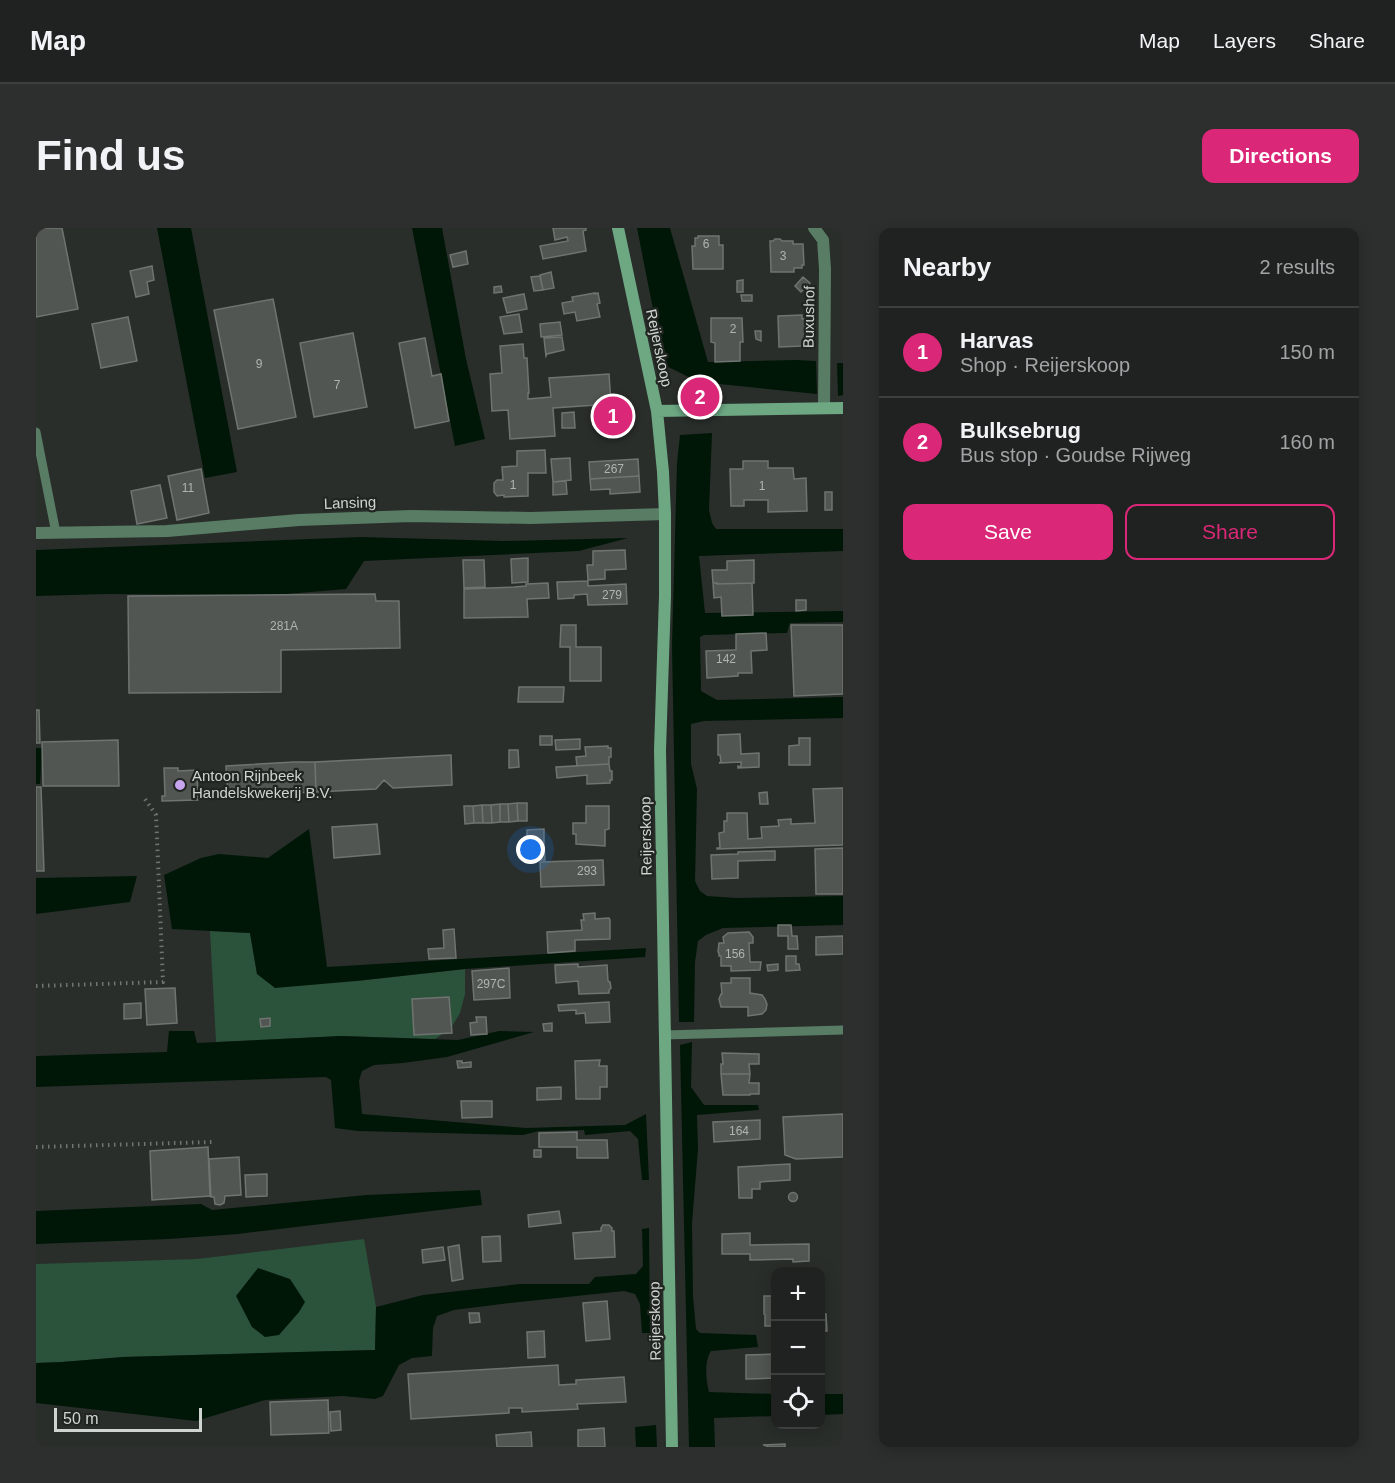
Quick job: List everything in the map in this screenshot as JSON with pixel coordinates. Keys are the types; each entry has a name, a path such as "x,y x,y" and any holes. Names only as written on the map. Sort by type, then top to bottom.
{"street":[{"name":"Reijerskoop","path":"618,228 657,411 665,514 665,596 660,739 670,1035 672,1447"},
{"name":"Buxushof","path":"814,228 823,240 825,269 824,402"},
{"path":"657,411 824,402 843,408"},
{"name":"Lansing","path":"36,533 167,531 299,520 411,516 531,518 665,514"}],"lane":[{"path":"36,432 56,533"},
{"path":"670,1035 843,1030"}],"path":[{"path":"36,986 163,982 156,815 143,796"},
{"path":"36,1147 212,1142"}],"green space":[{"path":"210,931 250,933 257,974 356,981 465,969 465,994 460,1013 451,1028 435,1039 341,1036 216,1042"},
{"path":"364,1239 376,1307 375,1350 123,1357 36,1363 36,1264 197,1259"}],"shaded area":[{"path":"157,228 191,228 237,472 205,478"},
{"path":"412,228 442,228 466,359 485,439 455,446"},
{"path":"637,228 670,228 708,362 816,361 817,394 699,382 664,365"},
{"path":"837,363 843,363 843,395 838,396"},
{"path":"712,433 709,510 716,529 843,529 843,551 699,556 705,613 843,611 843,622 790,623 787,633 704,635 700,637 701,691 717,700 843,697 843,718 704,721 691,724 691,764 697,789 695,881 700,891 707,896 736,898 843,896 843,925 723,928 706,935 698,941 695,962 694,1022 679,1022 672,646 677,463 680,435"},
{"path":"361,537 503,541 628,538 579,551 364,561 346,589 275,595 36,596 36,550"},
{"path":"36,748 42,748 40,784 36,784"},
{"path":"309,829 327,967 646,948 645,957 465,969 275,988 257,974 250,933 172,929 164,875 201,858 219,854 268,858"},
{"path":"137,876 130,902 36,914 36,878"},
{"path":"169,1031 194,1031 197,1043 341,1036 458,1040 499,1031 534,1032 447,1057 374,1065 362,1071 359,1081 362,1114 526,1128 625,1125 646,1114 649,1180 642,1180 638,1139 630,1131 585,1135 584,1130 539,1131 523,1135 358,1131 335,1128 331,1080 326,1077 36,1087 36,1056 167,1052"},
{"path":"692,1042 691,1087 704,1105 758,1105 759,1110 697,1115 698,1149 692,1223 696,1329 700,1333 756,1335 758,1347 711,1351 706,1365 709,1392 771,1394 771,1416 714,1418 715,1447 689,1447 680,1045"},
{"path":"480,1190 482,1205 238,1234 36,1244 36,1211 201,1204 212,1210 367,1195"},
{"path":"649,1228 650,1333 642,1333 640,1304 635,1294 624,1291 510,1303 454,1310 437,1316 433,1328 432,1356 412,1358 399,1365 383,1396 375,1399 343,1396 265,1400 196,1421 36,1403 36,1363 123,1357 375,1350 376,1307 423,1295 520,1284 589,1284 595,1277 636,1274 643,1266 642,1229"},
{"path":"258,1268 290,1279 305,1302 279,1335 265,1337 252,1327 236,1296"},
{"path":"825,1394 843,1394 843,1414 825,1415"},
{"path":"656,1425 657,1447 636,1447 635,1427"}],"building":[{"path":"36,228 62,228 78,309 36,317"},
{"path":"553,228 586,228 583,231 586,251 543,259 540,246 568,241 567,237 555,240"},
{"path":"719,236 719,245 723,245 723,269 693,269 692,246 695,246 695,238"},
{"path":"775,239 803,244 804,265 802,268 794,268 794,272 771,272 770,241"},
{"path":"466,251 468,264 453,267 450,255"},
{"path":"152,266 154,280 147,282 149,294 136,297 130,271"},
{"path":"551,272 554,288 543,290 540,275"},
{"path":"540,276 543,290 534,291 531,277"},
{"path":"803,277 810,283 801,292 795,286"},
{"path":"743,280 743,292 737,292 737,281"},
{"path":"501,286 502,292 494,293 494,287"},
{"path":"598,293 600,303 597,304 600,317 577,321 575,312 564,314 562,303 573,301 572,297"},
{"path":"524,294 527,309 507,313 503,298"},
{"path":"741,295 752,295 752,301 742,301"},
{"path":"273,299 296,417 238,429 214,310"},
{"path":"519,314 522,332 504,334 500,317"},
{"path":"802,315 802,319 811,318 810,343 802,343 802,346 779,347 778,316"},
{"path":"128,317 137,361 101,368 92,324"},
{"path":"711,318 742,318 743,342 740,342 740,361 715,362 715,343 711,342"},
{"path":"560,322 562,335 541,337 540,324"},
{"path":"755,331 761,331 761,341 756,339"},
{"path":"353,333 367,407 314,417 300,343"},
{"path":"562,337 564,350 546,356 544,338"},
{"path":"425,338 432,376 441,374 449,421 415,428 399,343"},
{"path":"523,344 524,358 527,358 528,399 551,397 549,378 609,374 611,404 553,408 555,436 510,439 508,410 492,411 490,374 502,373 500,346"},
{"path":"626,407 627,423 601,425 600,409"},
{"path":"574,412 575,428 562,428 562,413"},
{"path":"545,450 546,473 528,473 528,496 497,496 494,492 494,483 497,480 503,480 502,467 517,466 517,451"},
{"path":"570,458 571,480 553,482 551,459"},
{"path":"638,459 639,476 590,479 589,462"},
{"path":"743,461 768,461 768,468 793,468 794,479 806,478 807,511 768,512 768,500 744,500 744,506 731,506 730,469 743,469"},
{"path":"201,469 209,513 177,520 168,476"},
{"path":"639,476 640,492 610,494 610,489 591,490 590,479"},
{"path":"566,481 567,494 553,495 553,482"},
{"path":"160,485 167,518 137,524 131,491"},
{"path":"825,492 832,492 832,510 825,510"},
{"path":"625,550 626,569 605,570 605,579 588,580 587,565 593,565 593,551"},
{"path":"528,558 528,582 512,583 511,559"},
{"path":"463,560 484,560 485,587 464,588"},
{"path":"754,560 754,583 713,583 712,570 727,570 727,561"},
{"path":"588,581 588,586 626,584 627,604 588,605 587,594 558,599 557,582"},
{"path":"548,583 549,598 527,599 528,617 464,618 464,589"},
{"path":"713,583 752,583 753,615 722,616 721,597 714,598"},
{"path":"375,594 376,601 399,601 400,648 281,650 281,692 129,693 128,596"},
{"path":"796,600 806,600 806,610 796,611"},
{"path":"561,625 576,625 576,647 601,647 601,681 570,681 570,647 560,647"},
{"path":"791,625 843,625 843,694 794,696"},
{"path":"766,633 767,650 751,651 752,673 707,678 706,651 736,650 736,634"},
{"path":"519,687 564,687 563,702 518,702"},
{"path":"36,710 39,710 40,743 36,743"},
{"path":"740,734 741,754 759,753 759,767 738,768 738,766 741,767 741,762 719,763 721,762 720,755 718,755 718,735"},
{"path":"540,736 552,736 552,745 540,745"},
{"path":"799,738 810,738 810,765 789,765 789,746 799,745"},
{"path":"580,739 580,749 556,750 555,740"},
{"path":"118,740 119,786 43,786 42,742"},
{"path":"608,746 611,748 609,764 577,766 576,757 586,756 585,747"},
{"path":"509,750 518,750 519,767 509,768"},
{"path":"451,755 452,785 393,788 384,780 376,789 316,792 315,762"},
{"path":"315,762 316,792 228,796 226,766"},
{"path":"609,764 610,771 612,771 610,783 587,784 587,775 557,778 556,767"},
{"path":"164,768 178,768 178,771 197,770 198,800 162,801 162,796 165,796"},
{"path":"36,787 41,787 44,871 36,871"},
{"path":"843,788 843,845 717,849 720,848 719,833 724,832 727,813 747,813 748,839 762,838 761,827 779,826 778,820 791,819 791,824 815,823 813,789"},
{"path":"767,792 768,804 760,804 759,793"},
{"path":"517,803 518,821 509,822 508,804"},
{"path":"517,803 527,803 527,821 518,821"},
{"path":"500,804 500,822 492,823 491,805"},
{"path":"500,804 508,804 509,822 500,822"},
{"path":"482,805 483,823 474,823 473,806"},
{"path":"482,805 491,805 492,823 483,823"},
{"path":"464,806 473,806 474,823 465,824"},
{"path":"586,806 609,806 609,829 605,830 605,846 576,844 573,823 586,823"},
{"path":"377,824 380,854 334,858 332,827"},
{"path":"544,829 544,845 527,845 527,830"},
{"path":"527,845 544,845 545,860 528,860"},
{"path":"843,848 843,894 816,894 815,849"},
{"path":"775,851 775,860 738,861 738,878 712,879 711,855"},
{"path":"603,860 604,885 541,887 540,862"},
{"path":"595,913 595,919 609,918 610,939 575,940 575,951 548,953 547,932 582,930 583,914"},
{"path":"778,925 791,925 792,936 797,936 798,949 788,949 788,936 778,936"},
{"path":"454,929 456,958 429,959 428,949 444,948 443,930"},
{"path":"749,932 753,937 753,943 749,943 750,962 761,962 760,970 731,971 731,966 721,966 721,956 718,952 719,943 724,943 723,937 728,933"},
{"path":"843,936 843,954 816,955 816,937"},
{"path":"786,956 796,956 796,964 799,964 800,970 786,971"},
{"path":"578,964 578,967 607,965 611,988 609,993 579,994 578,981 556,983 555,965"},
{"path":"778,964 778,970 768,971 767,965"},
{"path":"509,968 510,998 474,1000 472,971"},
{"path":"731,978 750,978 750,993 762,995 767,1004 762,1014 748,1016 748,1007 721,1007 719,999 722,994 721,983 731,983"},
{"path":"175,988 177,1023 147,1025 145,989"},
{"path":"449,997 452,1033 414,1035 412,999"},
{"path":"609,1002 610,1022 586,1023 585,1013 576,1014 576,1010 559,1011 558,1005"},
{"path":"141,1003 141,1018 124,1019 124,1004"},
{"path":"476,1017 486,1017 487,1034 471,1035 470,1023 477,1022"},
{"path":"270,1018 270,1026 261,1027 260,1019"},
{"path":"552,1023 552,1031 544,1031 543,1024"},
{"path":"722,1053 759,1054 759,1064 749,1064 750,1074 721,1074"},
{"path":"600,1060 599,1066 607,1066 607,1087 600,1087 600,1099 576,1099 575,1061"},
{"path":"457,1061 471,1062 471,1067 458,1068"},
{"path":"721,1074 750,1074 749,1083 759,1083 759,1094 723,1095"},
{"path":"561,1087 561,1099 537,1100 537,1088"},
{"path":"461,1101 492,1101 492,1117 462,1118"},
{"path":"843,1114 843,1157 796,1159 785,1155 783,1117"},
{"path":"760,1120 760,1139 714,1142 713,1122"},
{"path":"577,1132 577,1140 607,1140 608,1158 577,1158 577,1147 539,1147 539,1133"},
{"path":"208,1147 210,1196 152,1200 150,1151"},
{"path":"534,1150 541,1150 541,1157 534,1157"},
{"path":"239,1157 241,1195 225,1196 224,1203 215,1204 214,1197 211,1197 209,1159"},
{"path":"790,1164 790,1180 760,1182 760,1189 752,1189 752,1198 739,1198 738,1167"},
{"path":"267,1174 267,1196 246,1197 245,1175"},
{"path":"793,1192 798,1197 793,1202 788,1197"},
{"path":"559,1211 561,1223 529,1227 528,1215"},
{"path":"603,1225 609,1225 614,1231 615,1257 575,1259 573,1233 601,1231"},
{"path":"750,1233 750,1245 809,1244 809,1261 750,1260 750,1254 722,1254 722,1234"},
{"path":"500,1236 501,1261 483,1262 482,1237"},
{"path":"459,1245 463,1279 452,1281 448,1247"},
{"path":"443,1247 445,1260 423,1263 422,1250"},
{"path":"764,1296 771,1296 771,1326 765,1326"},
{"path":"607,1301 610,1339 586,1341 583,1303"},
{"path":"469,1313 479,1313 480,1322 470,1323"},
{"path":"825,1314 826,1314 827,1331 825,1331"},
{"path":"544,1331 545,1357 528,1358 527,1332"},
{"path":"771,1354 771,1378 746,1379 746,1355"},
{"path":"558,1365 559,1385 576,1384 576,1380 624,1377 626,1402 577,1404 578,1409 522,1412 522,1408 509,1408 509,1413 411,1419 408,1374"},
{"path":"328,1400 329,1433 271,1435 270,1402"},
{"path":"340,1411 341,1430 331,1431 330,1412"},
{"path":"604,1428 605,1447 578,1447 578,1430"},
{"path":"531,1432 532,1447 497,1447 496,1435"},
{"path":"785,1444 785,1447 763,1445"}],"place":[{"name":"Bulksebrug","path":"700,397"},
{"name":"Harvas","path":"613,416"},
{"name":"Antoon Rijnbeek Handelskwekerij B.V.","path":"180,785"}]}
